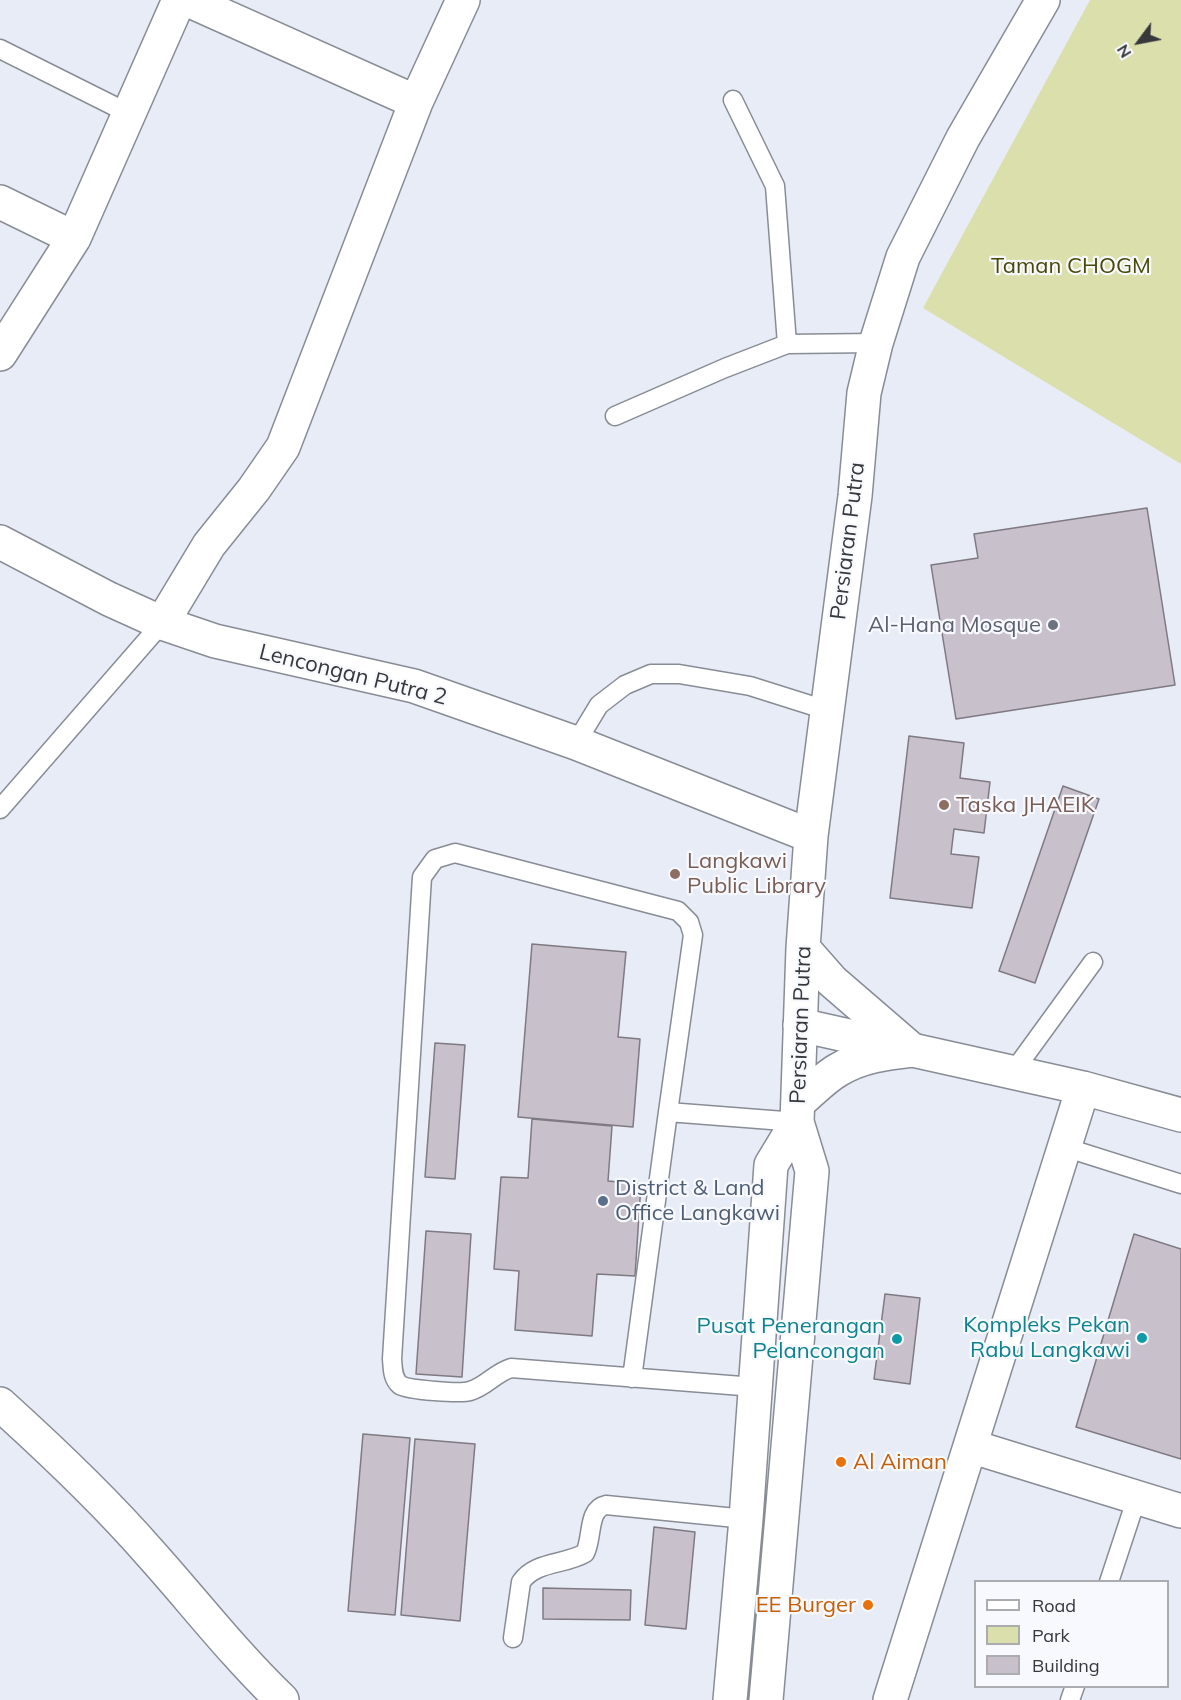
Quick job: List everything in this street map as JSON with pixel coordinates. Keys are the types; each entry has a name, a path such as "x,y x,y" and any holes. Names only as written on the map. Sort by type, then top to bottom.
{"street":[{"path":"0,354 74,238 180,0"},
{"path":"188,0 416,102"},
{"path":"162,623 209,545 254,489 283,447 416,102 463,0"},
{"name":"Persiaran Putra","path":"766,1700 812,1170 797,1113 803,948 812,836 826,710 855,496 864,393 876,343 903,257 963,138 1043,0"},
{"path":"0,202 74,238"},
{"name":"Lencongan Putra 2","path":"2,548 162,623 215,640 414,686 576,743 812,836"},
{"path":"803,948 832,981 912,1050"},
{"path":"800,1025 1083,1088 1181,1116"},
{"path":"797,1113 837,1070 859,1059 912,1050"},
{"path":"890,1700 1083,1088"},
{"name":"Persiaran Putra","path":"730,1700 746,1519 771,1165 797,1113"},
{"path":"0,1404 93,1490 248,1667 282,1700"},
{"path":"970,1446 1181,1510"}],"lane":[{"path":"0,49 128,113"},
{"path":"733,100 775,186 787,344"},
{"path":"615,416 725,368 787,344 876,343"},
{"path":"0,809 162,623"},
{"path":"576,743 599,705 625,685 651,674 680,674 750,686 826,710"},
{"path":"632,1378 693,935 689,922 678,911 455,853 435,860 422,877 393,1374 399,1384 409,1389 469,1392 500,1371 511,1368 632,1378 755,1387"},
{"path":"1013,1072 1093,962"},
{"path":"668,1112 797,1113"},
{"path":"1064,1147 1181,1184"},
{"path":"1109,1580 1137,1497"},
{"path":"513,1638 521,1582 526,1575 538,1569 585,1553 589,1545 594,1511 599,1507 606,1505 746,1519"}],"green space":[{"name":"Taman CHOGM","path":"1090,0 1181,0 1181,464 923,308"}],"building":[{"name":"Al-Hana Mosque","path":"1147,508 1175,685 956,719 931,565 978,558 974,534"},
{"name":"Taska JHAEIK","path":"909,736 964,743 960,778 990,782 984,833 954,829 951,854 979,857 972,908 890,898"},
{"path":"1063,786 1099,799 1035,983 999,971"},
{"path":"532,944 626,952 618,1037 640,1039 633,1127 518,1117"},
{"path":"435,1043 465,1045 455,1179 425,1177"},
{"path":"532,1119 612,1126 608,1181 641,1184 635,1276 597,1274 592,1336 515,1330 519,1271 494,1269 501,1177 528,1178"},
{"path":"426,1231 471,1234 462,1377 416,1374"},
{"name":"Kompleks Pekan Rabu Langkawi","path":"1134,1234 1181,1249 1181,1459 1076,1427"},
{"name":"Pusat Penerangan Pelancongan","path":"885,1294 920,1298 910,1384 874,1379"},
{"path":"363,1434 410,1438 395,1615 348,1611"},
{"path":"415,1439 475,1444 460,1621 401,1615"},
{"path":"654,1527 695,1532 686,1629 645,1625"},
{"path":"543,1588 631,1590 630,1620 543,1619"}],"place":[{"name":"Al-Hana Mosque","path":"1053,625"},
{"name":"Taska JHAEIK","path":"944,805"},
{"name":"Langkawi Public Library","path":"675,874"},
{"name":"District & Land Office Langkawi","path":"603,1201"},
{"name":"Kompleks Pekan Rabu Langkawi","path":"1142,1338"},
{"name":"Pusat Penerangan Pelancongan","path":"897,1339"},
{"name":"Al Aiman","path":"841,1462"},
{"name":"EE Burger","path":"868,1605"}]}
